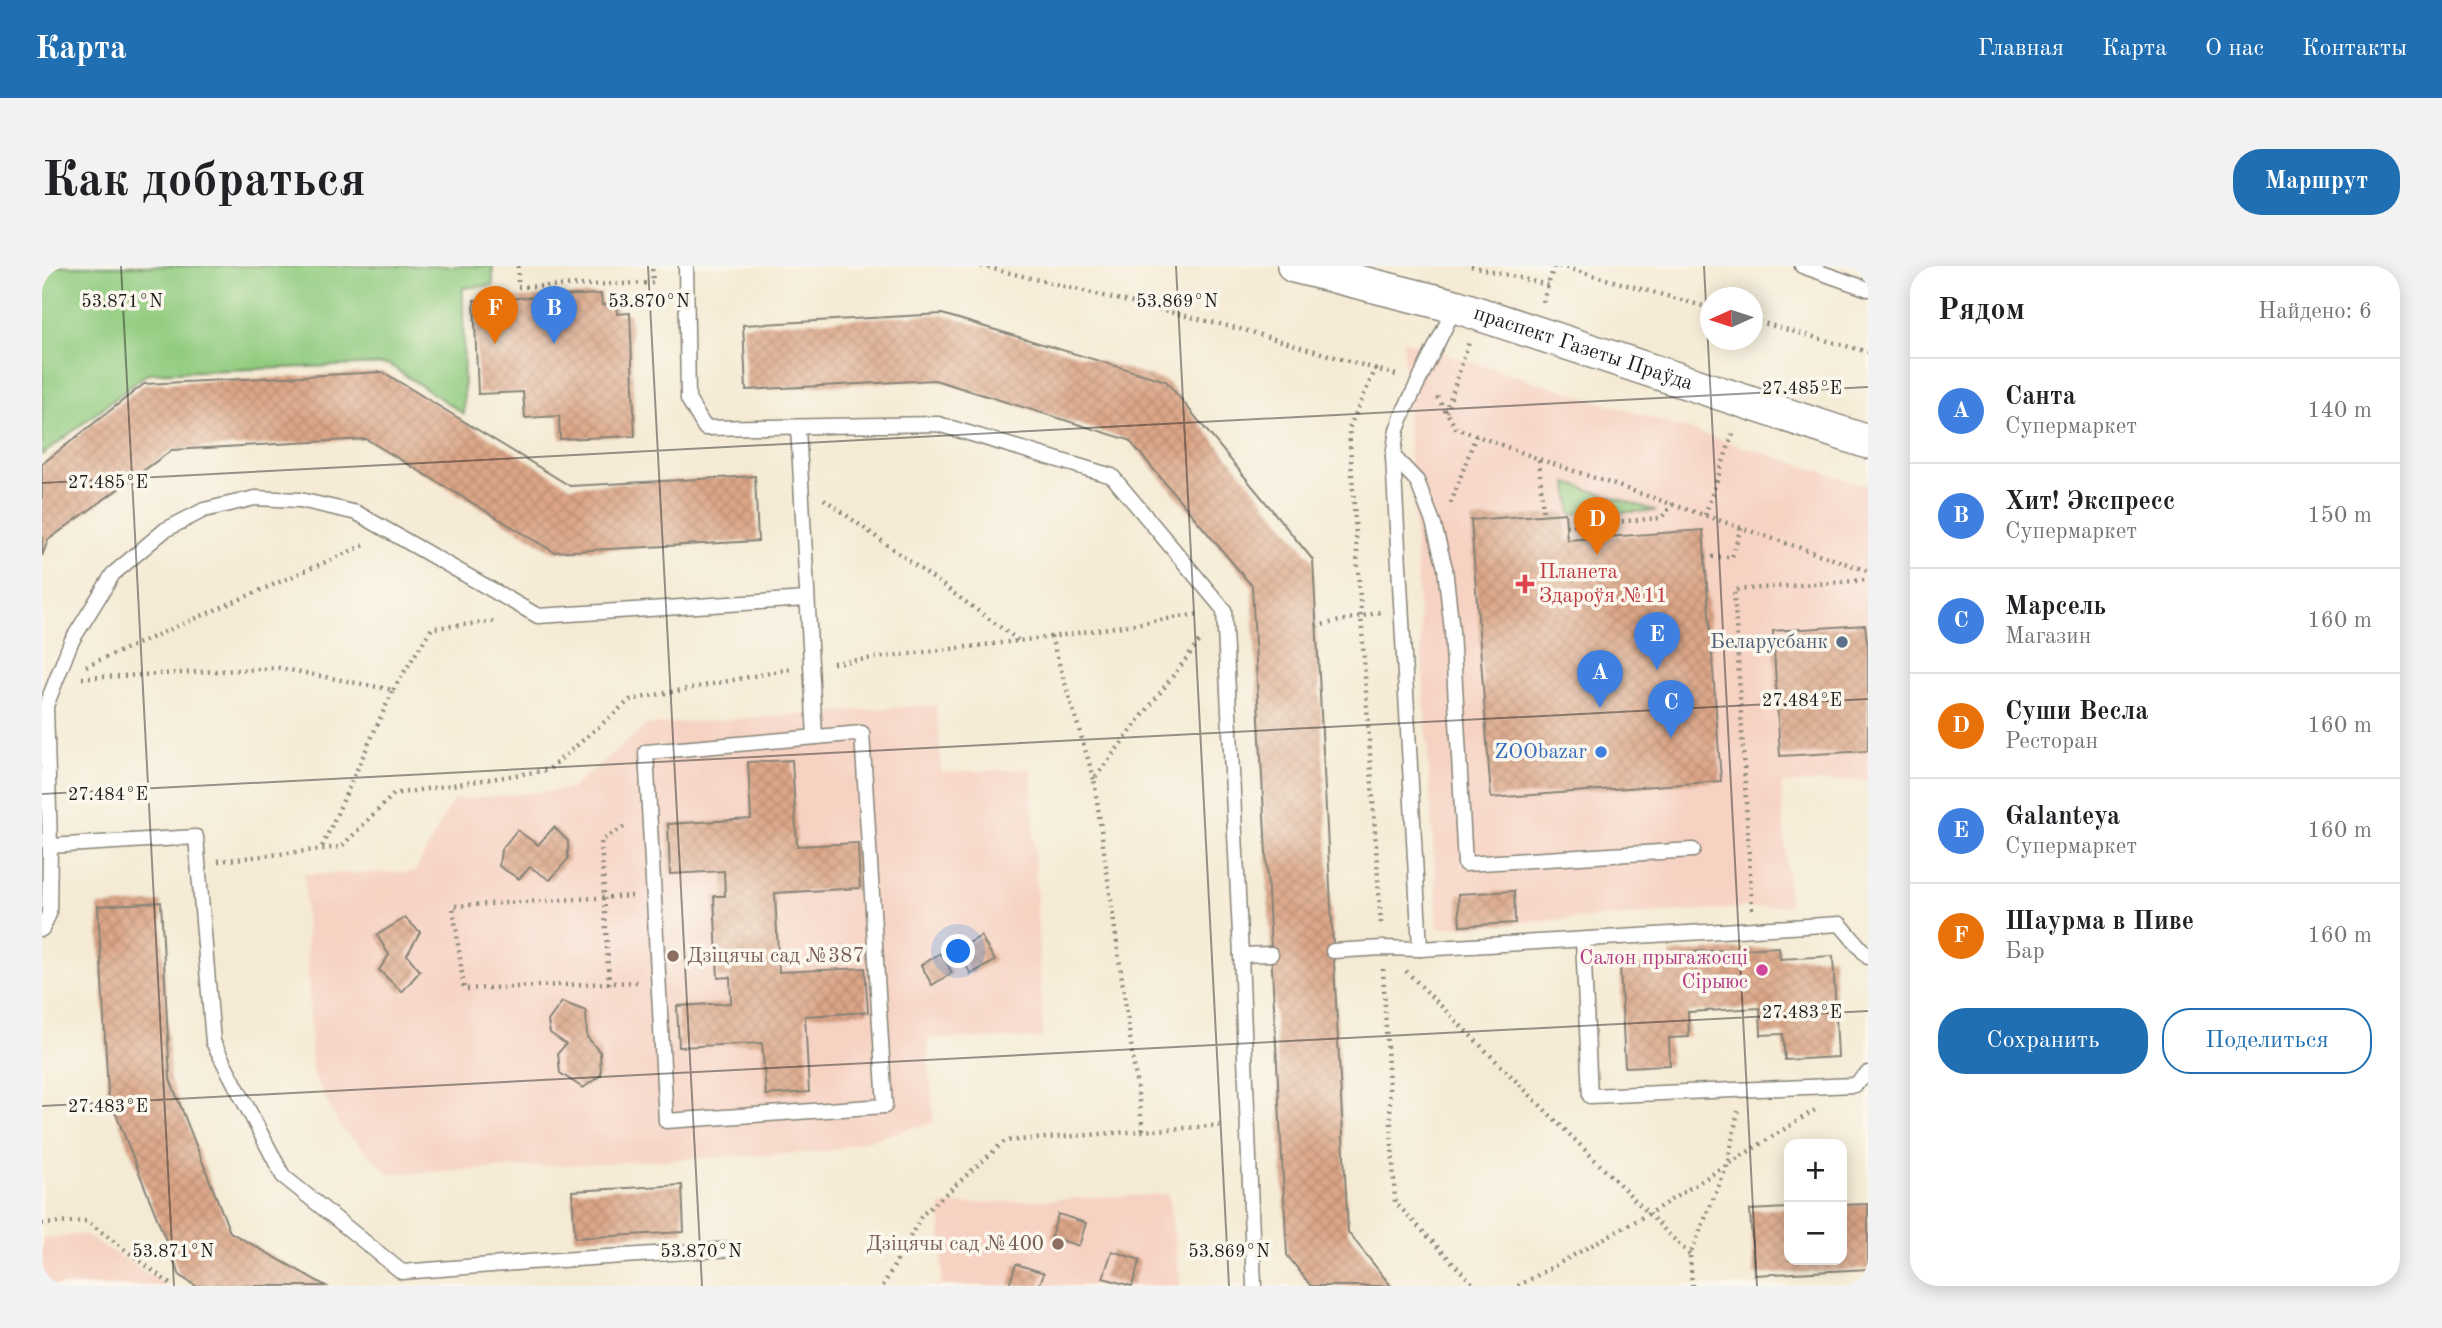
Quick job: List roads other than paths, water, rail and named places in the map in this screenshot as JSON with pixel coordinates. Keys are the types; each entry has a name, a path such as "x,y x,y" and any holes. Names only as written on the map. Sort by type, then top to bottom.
{"street":[{"name":"праспект Газеты Праўда","path":"1303,267 1455,306 1867,440"}],"lane":[{"path":"686,266 688,399 705,428 938,424 1112,475 1224,610 1254,1286"},
{"path":"1802,266 1868,289"},
{"path":"1420,949 1393,456 1397,430 1405,409 1455,306"},
{"path":"798,427 814,737"},
{"path":"1393,456 1417,481 1433,522 1445,568 1452,631 1465,864 1693,850"},
{"path":"42,929 49,914 46,706 71,642 113,574 165,530 204,510 255,498 300,500 357,513 538,616 807,599"},
{"path":"862,733 885,1106 666,1121 646,752 814,737 862,733"},
{"path":"50,846 196,837 213,1042 282,1176 401,1272 733,1249"},
{"path":"1333,951 1382,947 1420,949 1840,924 1868,957"},
{"path":"1583,940 1590,1096 1855,1085 1868,1073"},
{"path":"1241,955 1271,954"}],"place":[{"name":"Шаурма в Пиве","path":"495,344"},
{"name":"Хит! Экспресс","path":"554,344"},
{"name":"Суши Весла","path":"1597,555"},
{"name":"Планета Здароўя №11","path":"1525,584"},
{"name":"Беларусбанк","path":"1842,642"},
{"name":"Galanteya","path":"1657,670"},
{"name":"Санта","path":"1600,708"},
{"name":"Марсель","path":"1671,738"},
{"name":"ZOObazar","path":"1601,752"},
{"name":"Дзіцячы сад №387","path":"673,956"},
{"name":"Салон прыгажосці Сірыюс","path":"1762,970"},
{"name":"Дзіцячы сад №400","path":"1058,1244"}]}
